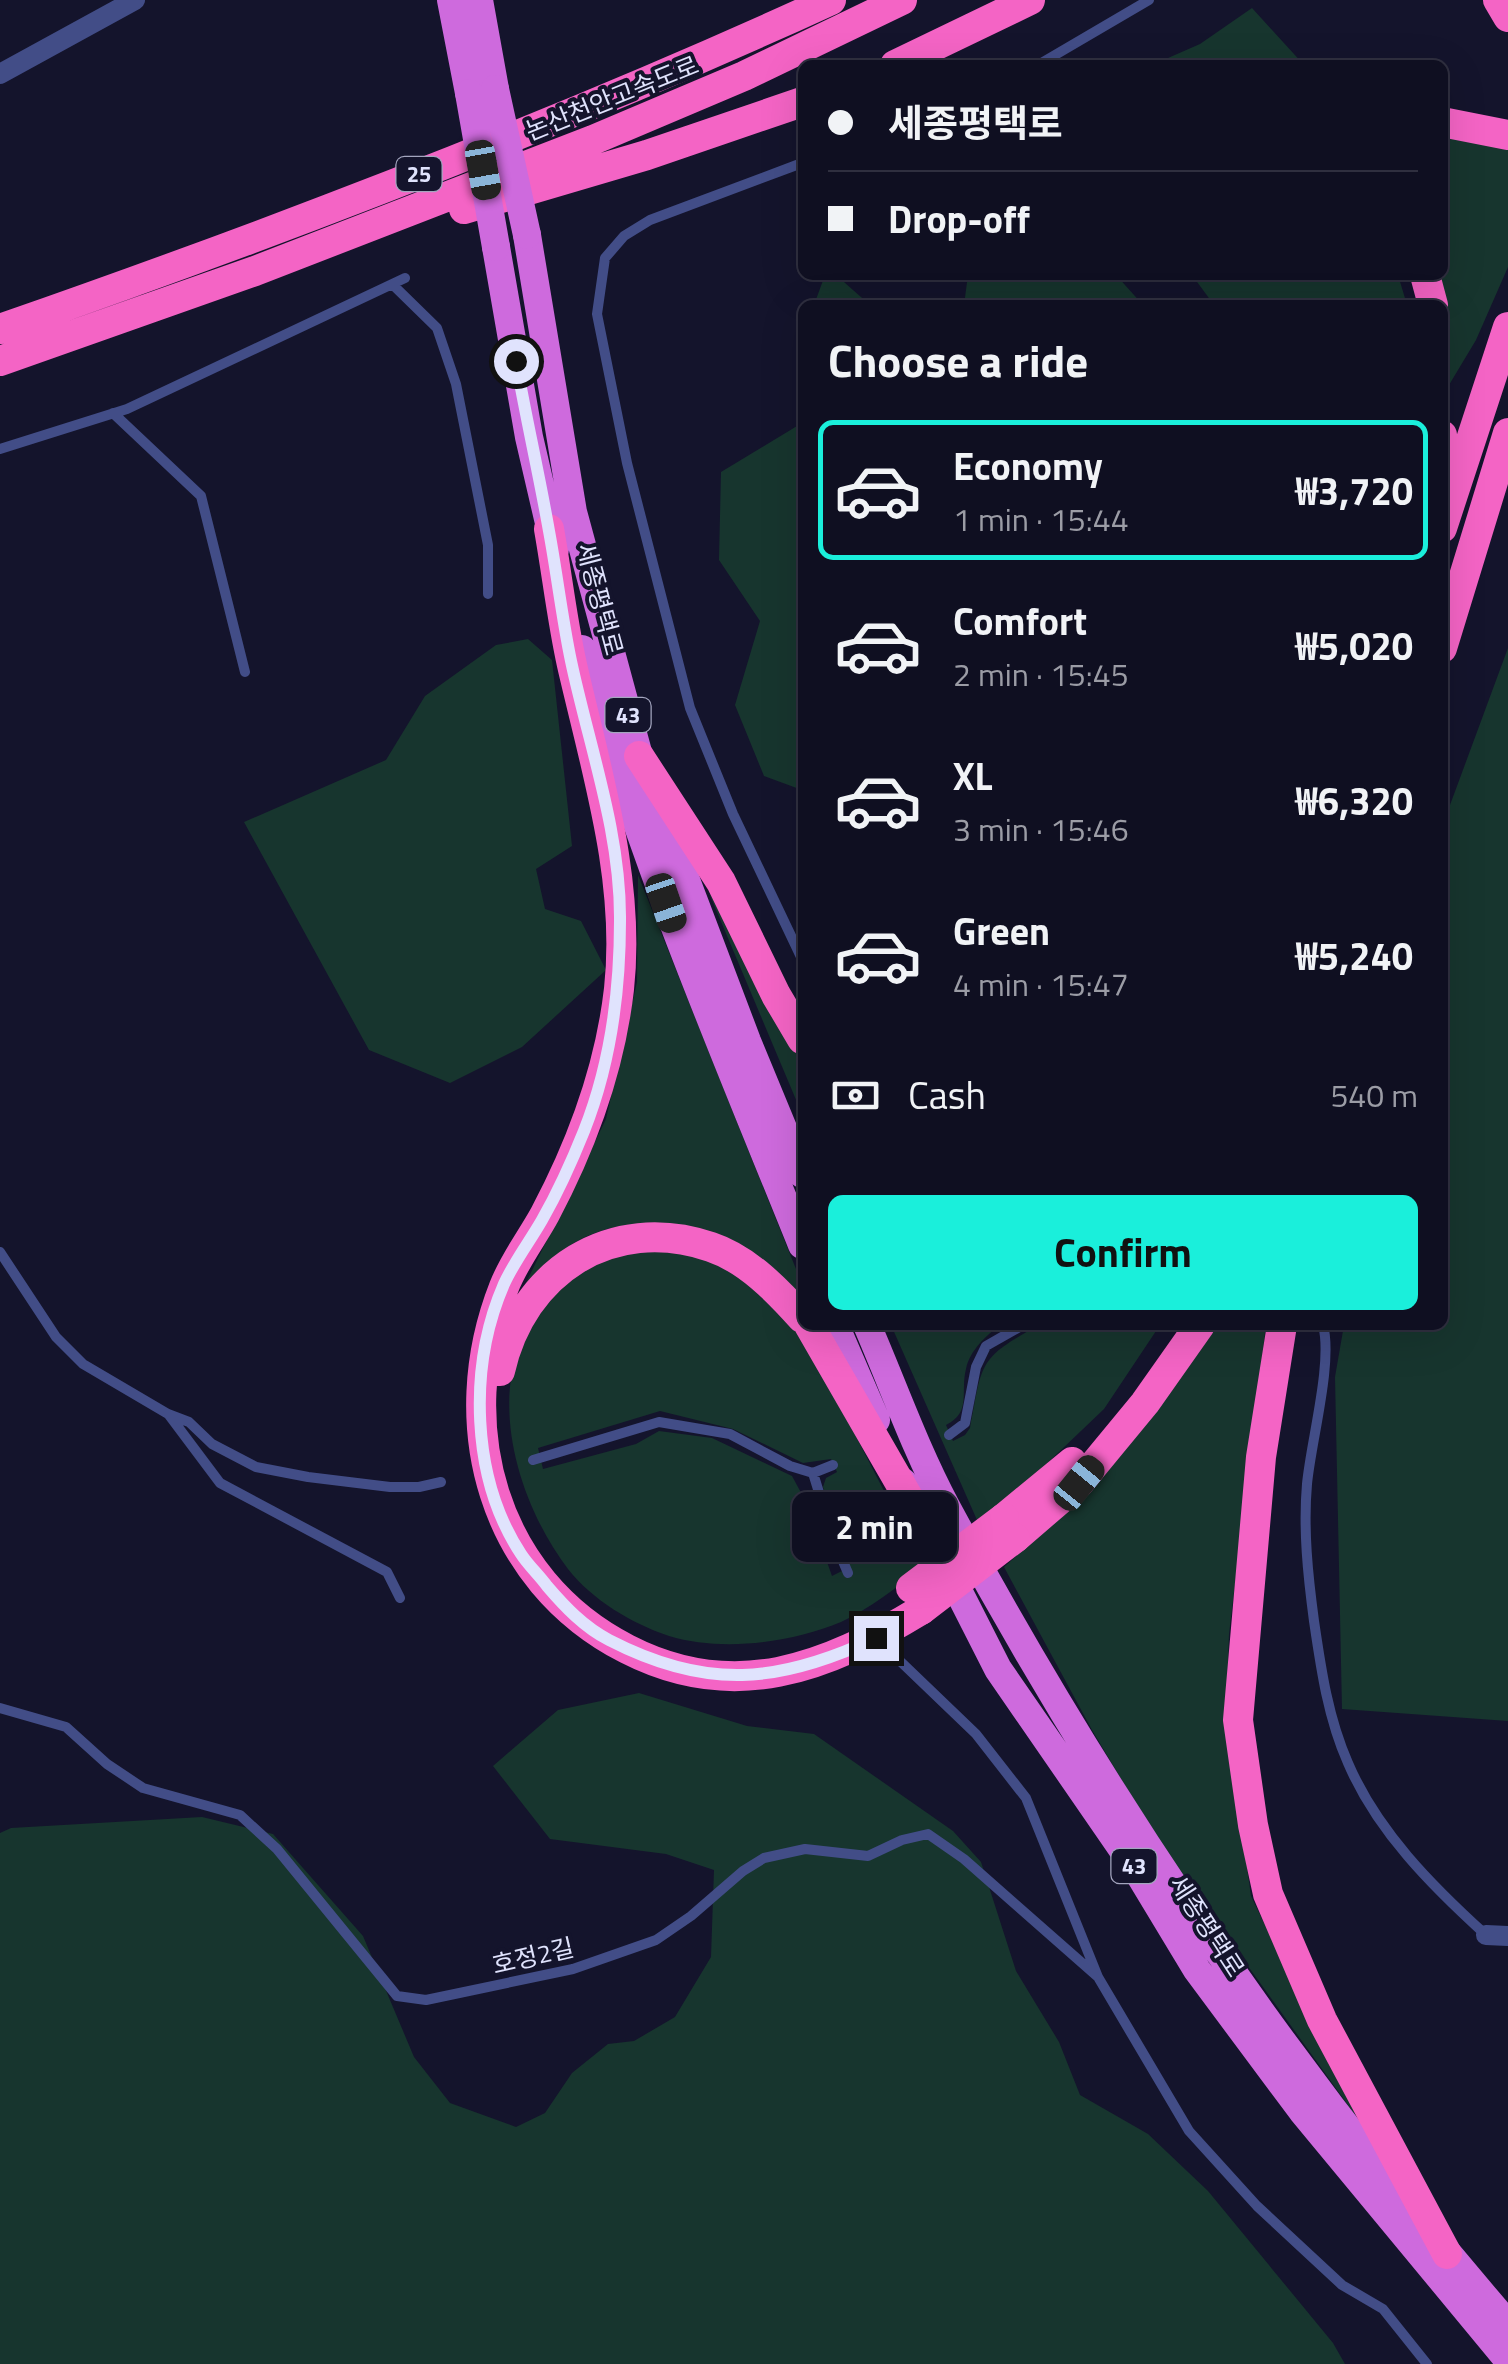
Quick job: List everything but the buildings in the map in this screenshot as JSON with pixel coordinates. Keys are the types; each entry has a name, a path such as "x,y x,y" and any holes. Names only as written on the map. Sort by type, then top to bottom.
{"highway":[{"name":"세종평택로","path":"451,0 527,235 573,512 639,756 798,1164"},
{"name":"세종평택로","path":"478,0 496,247 549,529 602,721 691,976 798,1235"},
{"path":"595,106 728,34 780,0"},
{"name":"논산천안고속도로","path":"0,329 595,106 831,0"},
{"name":"논산천안고속도로","path":"0,361 254,271 593,140 744,76 902,0"},
{"path":"905,60 1030,0"},
{"path":"1498,0 1508,17"},
{"path":"254,271 647,155 798,103"},
{"path":"1448,123 1508,135"},
{"path":"1448,513 1508,327"},
{"path":"1448,630 1501,472 1508,432"},
{"path":"549,529 571,659 610,831 620,914 619,988 605,1068 584,1131 545,1214 504,1284 479,1383 484,1452 498,1511 521,1555 561,1602 594,1632 641,1656 689,1672 750,1677 794,1670 834,1657 876,1638 916,1599 1010,1528 1079,1483 1145,1403 1196,1330"},
{"path":"639,756 721,882 798,1032"},
{"path":"798,1314 747,1266 714,1248 681,1239 647,1237 609,1243 582,1254 553,1275 526,1306 508,1339 497,1387 496,1427 513,1501 552,1568 602,1614 628,1632 660,1645 702,1655 740,1658 810,1646 916,1599"},
{"path":"812,1330 912,1504"},
{"name":"세종평택로","path":"837,1330 912,1504 998,1669 1136,1868 1197,1970 1302,2111 1508,2360"},
{"name":"세종평택로","path":"869,1330 944,1502 1052,1692 1161,1863 1291,2054 1446,2254 1508,2324"},
{"path":"1010,1528 1116,1411 1173,1330"},
{"path":"1281,1330 1262,1457 1238,1720 1253,1825 1268,1894 1322,2020 1446,2254"}],"street":[{"path":"0,74 102,9 135,0"},
{"path":"1486,1935 1508,1936"}],"lane":[{"path":"1047,60 1149,0"},
{"path":"798,164 650,220 624,236 605,258 596,314 627,463 690,708 733,814 798,950"},
{"path":"0,449 114,413 405,278"},
{"path":"392,284 437,328 456,384 488,545 488,594"},
{"path":"114,413 201,496 245,672"},
{"path":"0,1252 56,1337 83,1364 168,1414 190,1422 212,1444 256,1467 390,1487 441,1482"},
{"path":"948,1435 965,1423 976,1367 986,1346 1014,1330"},
{"path":"1323,1330 1324,1368 1306,1490 1308,1576 1332,1720 1364,1796 1434,1888 1486,1935"},
{"path":"168,1414 220,1482 387,1572 400,1598"},
{"path":"533,1460 659,1422 730,1434 790,1466 812,1473 834,1465"},
{"path":"812,1473 848,1572"},
{"path":"901,1662 976,1734 1026,1798 1098,1978 1189,2131 1257,2206 1300,2246 1342,2284 1382,2309 1427,2364"},
{"name":"호정2길","path":"0,1708 66,1727 107,1764 143,1788 240,1815 277,1849 396,1996 426,2000 573,1969 656,1940 691,1916 742,1870 764,1858 805,1849 868,1856 902,1840 928,1834 964,1859 1098,1978"}],"green space":[{"path":"1252,8 1299,60 1163,60 1200,44"},
{"path":"1448,134 1508,142 1508,267 1476,340 1449,385 1448,300 1442,300 1438,280 1448,280"},
{"path":"823,280 842,280 864,300 816,300"},
{"path":"967,280 1120,280 1138,300 965,300"},
{"path":"1196,280 1400,280 1406,300 1210,300"},
{"path":"798,425 798,789 764,776 735,705 760,621 719,560 721,472"},
{"path":"528,639 552,660 572,846 536,869 545,909 581,921 606,970 522,1047 450,1083 369,1050 244,822 386,760 425,696 496,645"},
{"path":"1508,648 1508,1721 1342,1709 1335,1377 1343,1330 1448,1330 1448,810"},
{"path":"638,875 798,1274 798,1293 751,1252 723,1237 701,1229 653,1223 606,1230 584,1238 553,1259 521,1293 606,1119 637,982"},
{"path":"709,893 798,1050 798,1104"},
{"path":"666,1247 740,1272 804,1335 923,1567 884,1597 841,1622 756,1643 711,1644 669,1636 628,1618 589,1591 568,1569 530,1502 517,1464 510,1425 510,1387 518,1350 535,1316 583,1267 609,1257","holes":["660,1411 733,1429 803,1463 831,1459 837,1472 826,1478 823,1487 848,1568 832,1576 805,1500 792,1476 712,1438 659,1431 636,1444 543,1469 538,1448"]},
{"path":"893,1330 994,1330 968,1362 962,1408 946,1425 953,1441 970,1428 986,1364 1004,1346 1031,1330 1157,1330 1104,1409 1014,1495 977,1520"},
{"path":"1209,1330 1265,1330 1229,1634 1226,1717 1251,1896 1358,2119 1158,1841 1092,1730 1004,1567 1084,1495"},
{"path":"639,1693 747,1726 814,1734 953,1831 981,1862 1016,1971 1059,2042 1080,2095 1148,2134 1208,2191 1333,2343 1345,2364 0,2364 0,1833 11,1828 202,1817 273,1834 363,1936 414,2057 450,2103 516,2127 545,2113 572,2073 608,2044 634,2041 675,2017 711,1957 714,1870 666,1854 550,1839 493,1766 558,1710"}],"route":[{"path":"516,361 571,659 610,831 620,914 619,988 605,1068 584,1131 545,1214 504,1284 489,1332 479,1383 484,1452 498,1511 521,1555 561,1602 594,1632 641,1656 689,1672 750,1677 794,1670 876,1638"}]}
